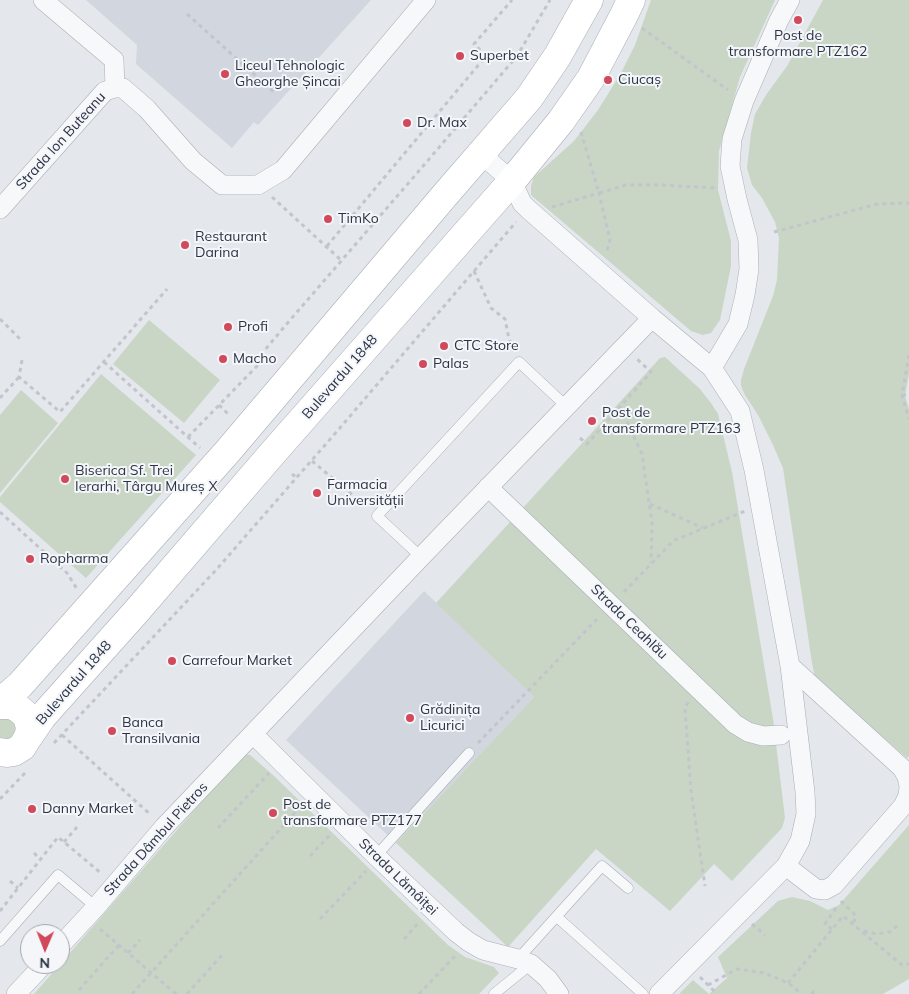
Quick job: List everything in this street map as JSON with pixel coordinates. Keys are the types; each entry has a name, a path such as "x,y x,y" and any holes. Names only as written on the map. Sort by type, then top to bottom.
{"street":[{"path":"43,0 114,60 115,88"},
{"path":"258,186 283,170 426,0"},
{"path":"0,704 26,678 228,451 529,98 557,57 589,0"},
{"path":"712,368 738,324 749,269 748,240 730,166 732,139 744,101 779,20 790,0"},
{"name":"Bulevardul 1848","path":"10,753 135,613 512,181 562,121 591,78 624,15 634,12"},
{"name":"Strada Ion Buteanu","path":"0,209 105,91 115,88 123,88 147,109 193,161 222,185 258,186"},
{"path":"481,154 512,181 522,203 528,209 712,368 740,411 754,470 790,666 806,814 800,841 786,866 659,994"},
{"path":"253,734 652,318"},
{"name":"Strada Ceahlău","path":"488,487 735,724 748,732 764,736 781,735"},
{"path":"786,866 816,888 825,890 834,885 903,806 908,796 909,787 907,777 902,768 790,666"},
{"path":"0,704 12,705 19,709 26,715 29,722 30,731 10,753"},
{"name":"Strada Lămâiței","path":"253,734 371,863 469,942 483,950 525,961 548,979 559,994"},
{"name":"Strada Dâmbul Pietros","path":"70,935 164,827 253,734"},
{"path":"16,994 35,974"}],"lane":[{"path":"421,557 377,516 519,362 566,406"},
{"path":"371,863 469,753"},
{"path":"494,994 525,961 557,916 602,866 628,888"},
{"path":"0,941 58,875 91,912"},
{"path":"557,916 644,994"}],"path":[{"path":"327,246 486,56 474,44 512,0"},
{"path":"188,437 260,363 259,357 517,56 550,0"},
{"path":"634,12 731,92"},
{"path":"187,14 275,93"},
{"path":"579,124 599,193 610,240 605,260"},
{"path":"544,209 626,185 723,188"},
{"path":"258,186 342,260"},
{"path":"774,232 877,204 909,203"},
{"path":"158,821 62,735 216,570 312,461 518,219"},
{"path":"474,271 492,308 505,319 509,339 517,358"},
{"path":"19,376 60,412 167,289"},
{"path":"0,319 22,340"},
{"path":"580,438 587,444 652,372 631,353"},
{"path":"909,355 902,395 909,419"},
{"path":"0,398 19,376 22,360"},
{"path":"104,362 203,450"},
{"path":"902,395 909,395"},
{"path":"219,405 234,419"},
{"path":"620,407 642,454 652,523 650,564"},
{"path":"312,461 373,512"},
{"path":"292,474 297,478"},
{"path":"649,504 703,528"},
{"path":"0,512 67,573 79,593"},
{"path":"695,686 686,709 691,791 705,886"},
{"path":"218,828 270,772"},
{"path":"132,994 302,806"},
{"path":"64,842 76,827"},
{"path":"310,856 330,835"},
{"path":"0,912 58,837 106,878"},
{"path":"34,853 41,860"},
{"path":"320,919 371,863"},
{"path":"10,881 18,888"},
{"path":"832,929 825,924 839,899 856,916 853,924"},
{"path":"91,912 119,945 176,994"},
{"path":"404,939 426,915"},
{"path":"788,983 843,916 902,965 909,964"},
{"path":"862,931 876,934 890,932 898,925"},
{"path":"128,953 140,940"},
{"path":"79,990 119,945"},
{"path":"187,994 223,954"},
{"path":"419,994 457,954"},
{"path":"708,985 737,969 765,973 788,983 802,994"},
{"path":"697,974 717,994"},
{"path":"811,994 814,992 818,994"}],"shaded area":[{"name":"Liceul Tehnologic Gheorghe Șincai","path":"86,0 371,0 258,125 254,122 232,148 136,64 137,45"},
{"name":"Grădinița Licurici","path":"424,591 534,697 396,843 286,740"}],"green space":[{"path":"651,0 775,0 740,77 719,151 718,190 731,241 731,266 720,320 711,333 703,335 691,331 531,195 534,177 574,141 598,110 621,73 635,45"},
{"path":"823,0 909,0 909,374 905,396 909,409 909,756 907,758 815,678 783,468 758,415 741,386 744,369 773,296 777,280 779,238 775,222 762,198 752,185 747,168 755,114 787,66"},
{"path":"149,320 220,380 184,423 113,364"},
{"path":"665,357 700,389 718,414 732,472 773,719 785,818 782,828 732,881 714,864 670,911 596,849 508,947 396,843 534,697 436,603 660,358"},
{"path":"101,374 196,455 86,578 0,502 0,497"},
{"path":"21,390 58,423 0,493 0,415"},
{"path":"0,715 13,716 19,735 0,743"},
{"path":"243,754 250,755 273,775 448,945 465,957 494,967 499,973 479,994 34,994 51,974 70,974 70,953"},
{"path":"909,825 909,979 883,994 709,994 727,978 718,957 778,901 792,897 810,901 828,910 839,905"},
{"path":"693,980 709,994 679,994"}],"place":[{"name":"Post de transformare PTZ162","path":"798,20"},
{"name":"Superbet","path":"460,56"},
{"name":"Liceul Tehnologic Gheorghe Șincai","path":"225,74"},
{"name":"Ciucaș","path":"608,80"},
{"name":"Dr. Max","path":"407,123"},
{"name":"TimKo","path":"328,219"},
{"name":"Restaurant Darina","path":"185,245"},
{"name":"Profi","path":"228,327"},
{"name":"CTC Store","path":"444,346"},
{"name":"Macho","path":"223,359"},
{"name":"Palas","path":"423,364"},
{"name":"Post de transformare PTZ163","path":"592,421"},
{"name":"Biserica Sf. Trei Ierarhi, Târgu Mureș X","path":"65,479"},
{"name":"Farmacia Universității","path":"317,493"},
{"name":"Ropharma","path":"30,559"},
{"name":"Carrefour Market","path":"172,661"},
{"name":"Grădinița Licurici","path":"410,718"},
{"name":"Banca Transilvania","path":"112,731"},
{"name":"Danny Market","path":"32,809"},
{"name":"Post de transformare PTZ177","path":"273,813"}]}
